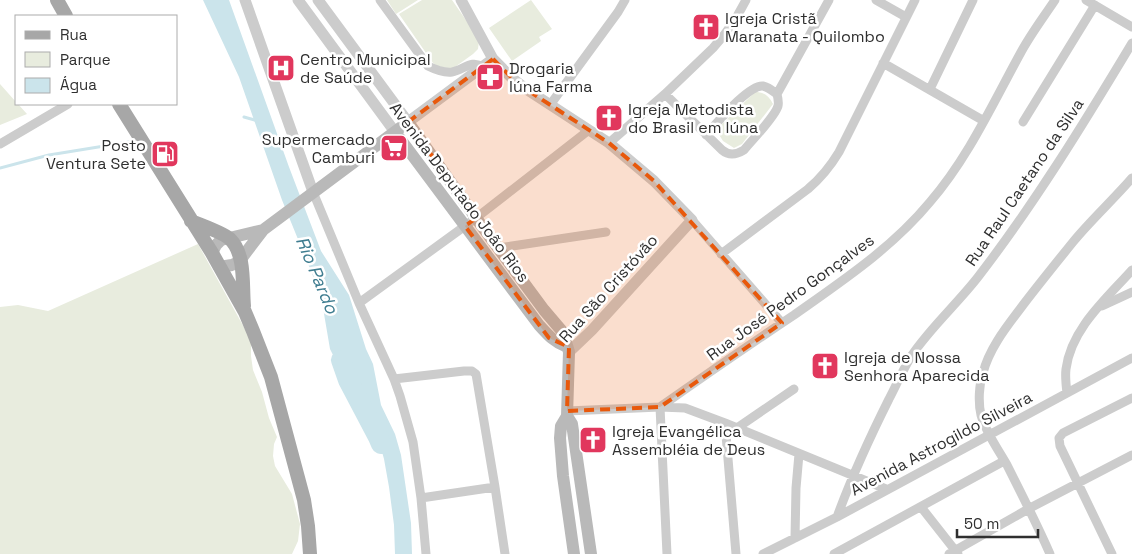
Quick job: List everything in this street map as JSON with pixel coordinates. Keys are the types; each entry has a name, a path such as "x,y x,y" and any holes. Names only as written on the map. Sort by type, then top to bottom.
{"main road":[{"path":"57,0 65,15"},
{"path":"120,105 212,253 245,312 270,377 304,500 310,554"},
{"path":"219,267 232,265 241,259 265,229 408,122"},
{"name":"Avenida Deputado João Rios","path":"408,122 476,218 561,330 568,350"},
{"name":"Avenida Deputado João Rios","path":"395,132 549,338 568,350"},
{"path":"191,221 230,238 241,259 245,312"},
{"path":"212,253 218,243 265,229"},
{"name":"Rua São Cristóvão","path":"568,350 567,413 561,426 560,438 563,476 574,554"},
{"name":"Rua São Cristóvão","path":"567,413 572,424 591,554"}],"street":[{"path":"245,0 309,196 394,379 413,442 426,554"},
{"name":"Avenida Deputado João Rios","path":"298,0 395,132"},
{"name":"Avenida Deputado João Rios","path":"318,0 408,122"},
{"path":"380,0 428,66 447,72 473,64 483,66"},
{"path":"461,0 493,59 518,84 609,143 654,181 692,220 782,323"},
{"path":"618,12 619,0"},
{"path":"550,105 625,0"},
{"path":"609,143 666,94 719,42 735,20 746,0"},
{"path":"666,94 727,154 740,153 767,124 776,109 778,105 777,94 829,0"},
{"path":"876,0 906,17"},
{"path":"721,254 808,189 824,174 839,152 915,0"},
{"path":"930,89 972,0"},
{"name":"Rua José Pedro Gonçalves","path":"660,407 860,268 912,222 950,177 984,120 1021,51 1055,0"},
{"path":"1023,122 1091,2 1132,27"},
{"name":"Rua Raul Caetano da Silva","path":"837,516 853,476 898,380 913,354 977,278 1030,205 1132,43"},
{"path":"408,122 493,59"},
{"path":"883,63 984,120"},
{"path":"706,135 751,90 763,86 777,94"},
{"path":"0,144 66,105"},
{"path":"359,303 476,218 590,130"},
{"path":"1050,554 1030,508 989,435 981,416 980,386 983,372 990,354 1012,320 1074,241 1132,178"},
{"name":"Rua São Cristóvão","path":"568,350 592,330 692,220"},
{"path":"499,248 606,232"},
{"path":"1067,393 1066,370 1074,341 1097,308 1132,270"},
{"path":"1097,308 1132,292"},
{"name":"Avenida Astrogildo Silveira","path":"764,554 1132,358"},
{"path":"394,379 464,371 474,372 478,380 505,554"},
{"path":"737,428 794,389"},
{"path":"1112,554 1060,446 1059,438 1060,435 1132,398"},
{"path":"567,413 660,407 685,408 886,489"},
{"path":"660,407 667,554"},
{"path":"725,423 736,554"},
{"path":"795,538 799,454"},
{"path":"921,508 954,553 1030,508 1132,455"},
{"path":"834,554 1004,461"},
{"path":"421,498 495,486"}],"highlighted area":[{"path":"493,59 518,84 609,143 654,181 782,323 660,407 567,411 569,347 549,338 465,226 476,218 408,122"}],"green space":[{"path":"387,0 418,0 396,14"},
{"path":"422,0 452,0 477,36 479,41 478,49 451,69 437,66 433,63 399,14"},
{"path":"531,0 552,29 539,37 541,41 512,61 489,28"},
{"path":"0,84 15,101 15,105 19,105 27,114 0,125"},
{"path":"755,92 766,95 773,104 742,144 734,148 723,141 718,133 721,125"},
{"path":"198,244 251,340 253,370 277,437 273,456 275,466 292,494 300,524 298,541 292,554 0,554 0,307 18,305 48,311"}],"water":[{"path":"203,0 229,0 321,251 349,295 366,349 373,364 381,405 395,434 401,455 411,523 412,554 395,554 394,525 389,487 379,441 356,392 339,367 330,349 322,302 313,276 282,200 239,77"}],"waterway":[{"path":"244,117 258,121"},
{"path":"0,168 49,155 129,142"},
{"name":"Rio Pardo","path":"341,360 348,380 381,444"}],"place":[{"name":"Igreja Cristã Maranata - Quilombo","path":"706,27"},
{"name":"Centro Municipal de Saúde","path":"281,68"},
{"name":"Drogaria Iúna Farma","path":"490,77"},
{"name":"Igreja Metodista do Brasil em Iúna","path":"609,118"},
{"name":"Supermercado Camburi","path":"394,148"},
{"name":"Posto Ventura Sete","path":"165,154"},
{"name":"Igreja de Nossa Senhora Aparecida","path":"825,366"},
{"name":"Igreja Evangélica Assembléia de Deus","path":"593,440"}]}
